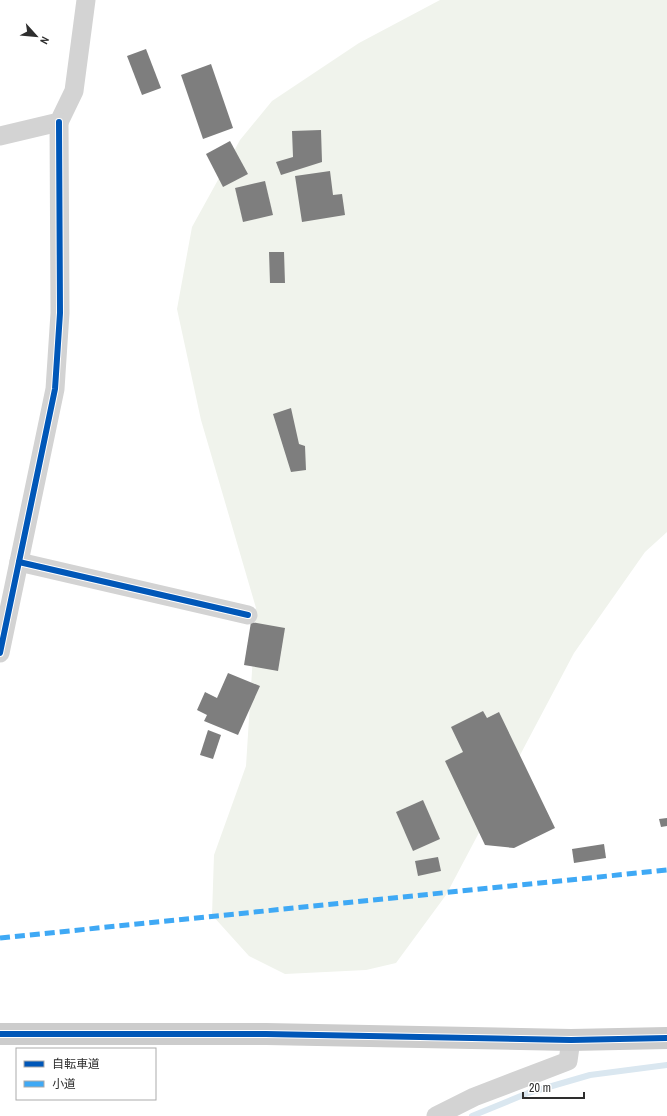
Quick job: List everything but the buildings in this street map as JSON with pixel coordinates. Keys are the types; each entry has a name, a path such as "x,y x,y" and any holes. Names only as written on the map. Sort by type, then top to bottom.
{"street":[{"path":"0,653 55,389 60,313 59,122 74,91 86,0"},
{"path":"0,136 59,122"},
{"path":"19,562 248,614"},
{"path":"0,1034 266,1034 571,1040 667,1038"},
{"path":"436,1116 474,1097 568,1061 571,1040"}],"shaded area":[{"path":"440,0 667,0 667,532 645,552 574,653 446,895 396,963 366,970 285,974 249,956 212,915 214,855 246,766 256,608 201,420 177,309 192,227 240,140 272,101 359,43"}],"waterway":[{"path":"472,1116 528,1093 590,1075 667,1065"}],"marked path":[{"path":"0,938 667,870"}],"cycle path":[{"path":"0,653 55,389 60,313 59,122"},
{"path":"19,562 248,615"},
{"path":"0,1034 266,1034 571,1040 667,1038"}]}
